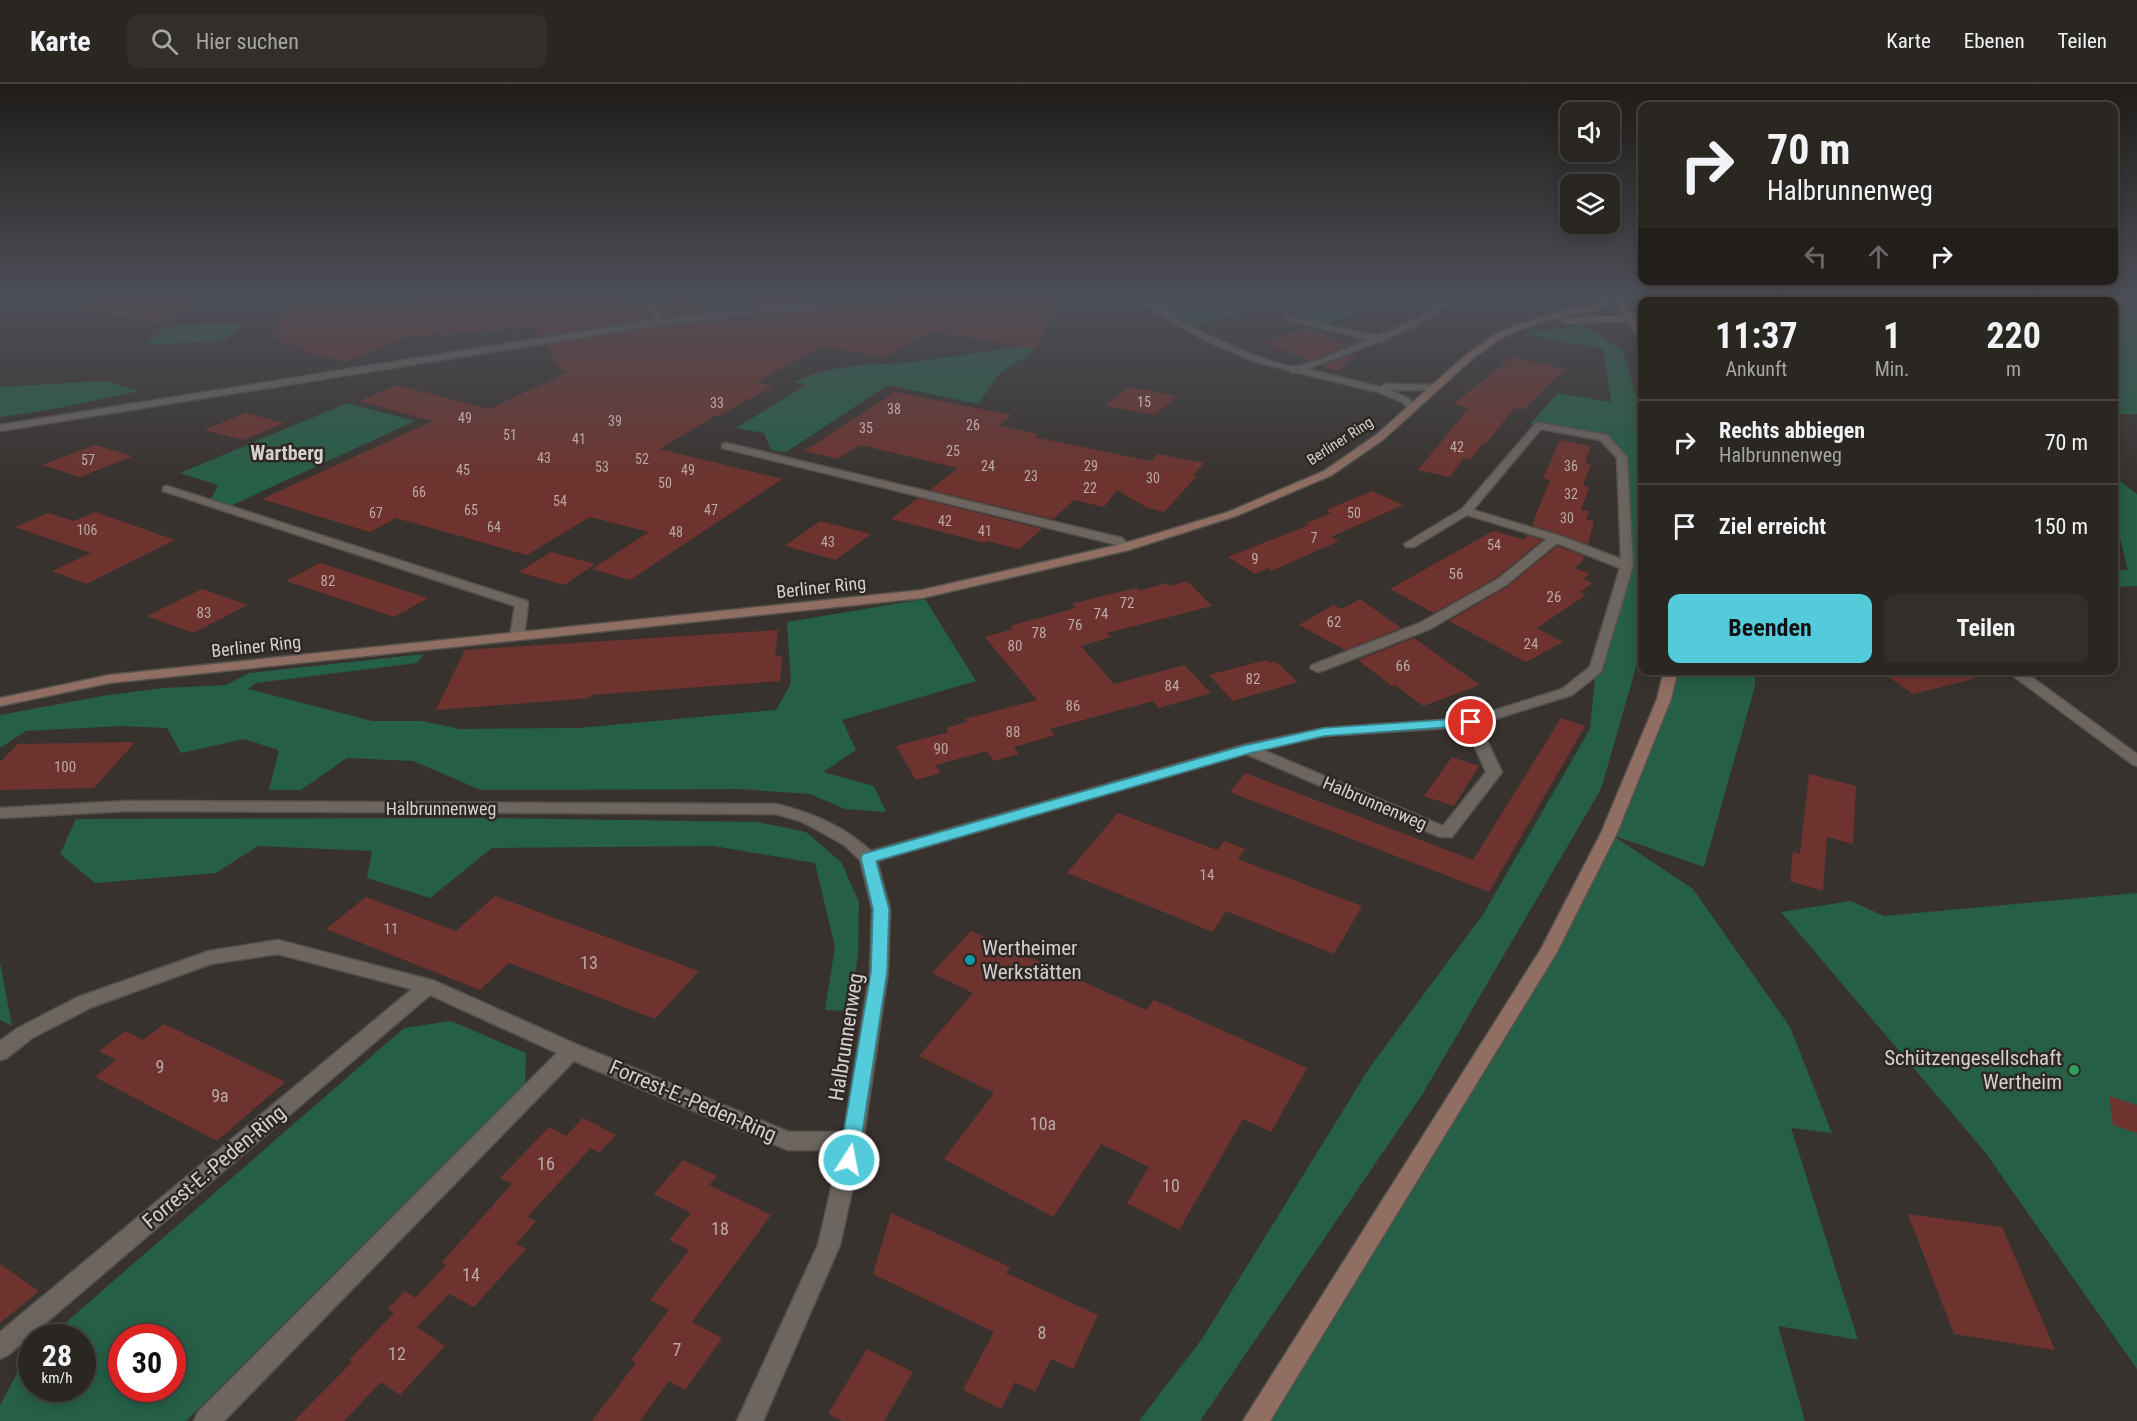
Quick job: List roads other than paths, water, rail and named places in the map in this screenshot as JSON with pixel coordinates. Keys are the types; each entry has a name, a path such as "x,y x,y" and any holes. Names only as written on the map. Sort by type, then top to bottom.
{"street":[{"path":"0,428 420,360"},
{"path":"1260,360 1364,386 1407,401 1411,409"},
{"path":"1296,371 1316,360"},
{"name":"Berliner Ring","path":"0,702 109,679 922,594 1125,547 1232,514 1328,473 1380,437 1465,360"},
{"path":"1364,386 1435,387"},
{"path":"868,858 1247,749 1324,732 1471,722 1567,692 1596,669 1627,566 1622,457 1603,437 1539,426 1466,511 1410,544"},
{"path":"726,446 1118,541 1125,547"},
{"path":"167,489 522,604 517,636"},
{"path":"1466,511 1556,538 1627,566"},
{"path":"1317,668 1425,626 1502,582 1556,538"},
{"path":"1256,1421 1548,952 1609,833 1664,699 1670,675"},
{"path":"2019,675 2137,761"},
{"name":"Halbrunnenweg","path":"1247,749 1446,833 1494,772 1471,722"},
{"name":"Halbrunnenweg","path":"0,813 127,806 776,809 806,817 850,841 868,858 881,909 879,972 853,1141 829,1245 750,1421"},
{"name":"Forrest-E.-Peden-Ring","path":"0,1052 26,1033 85,1002 209,958 278,947 428,986 571,1051 788,1141 853,1141"},
{"name":"Forrest-E.-Peden-Ring","path":"0,1347 428,986"},
{"path":"207,1421 571,1051"}],"place":[{"name":"Wertheimer Werkstätten","path":"970,960"},
{"name":"Schützengesellschaft Wertheim","path":"2074,1070"}],"district":[{"name":"Wartberg","path":"287,453"}]}
